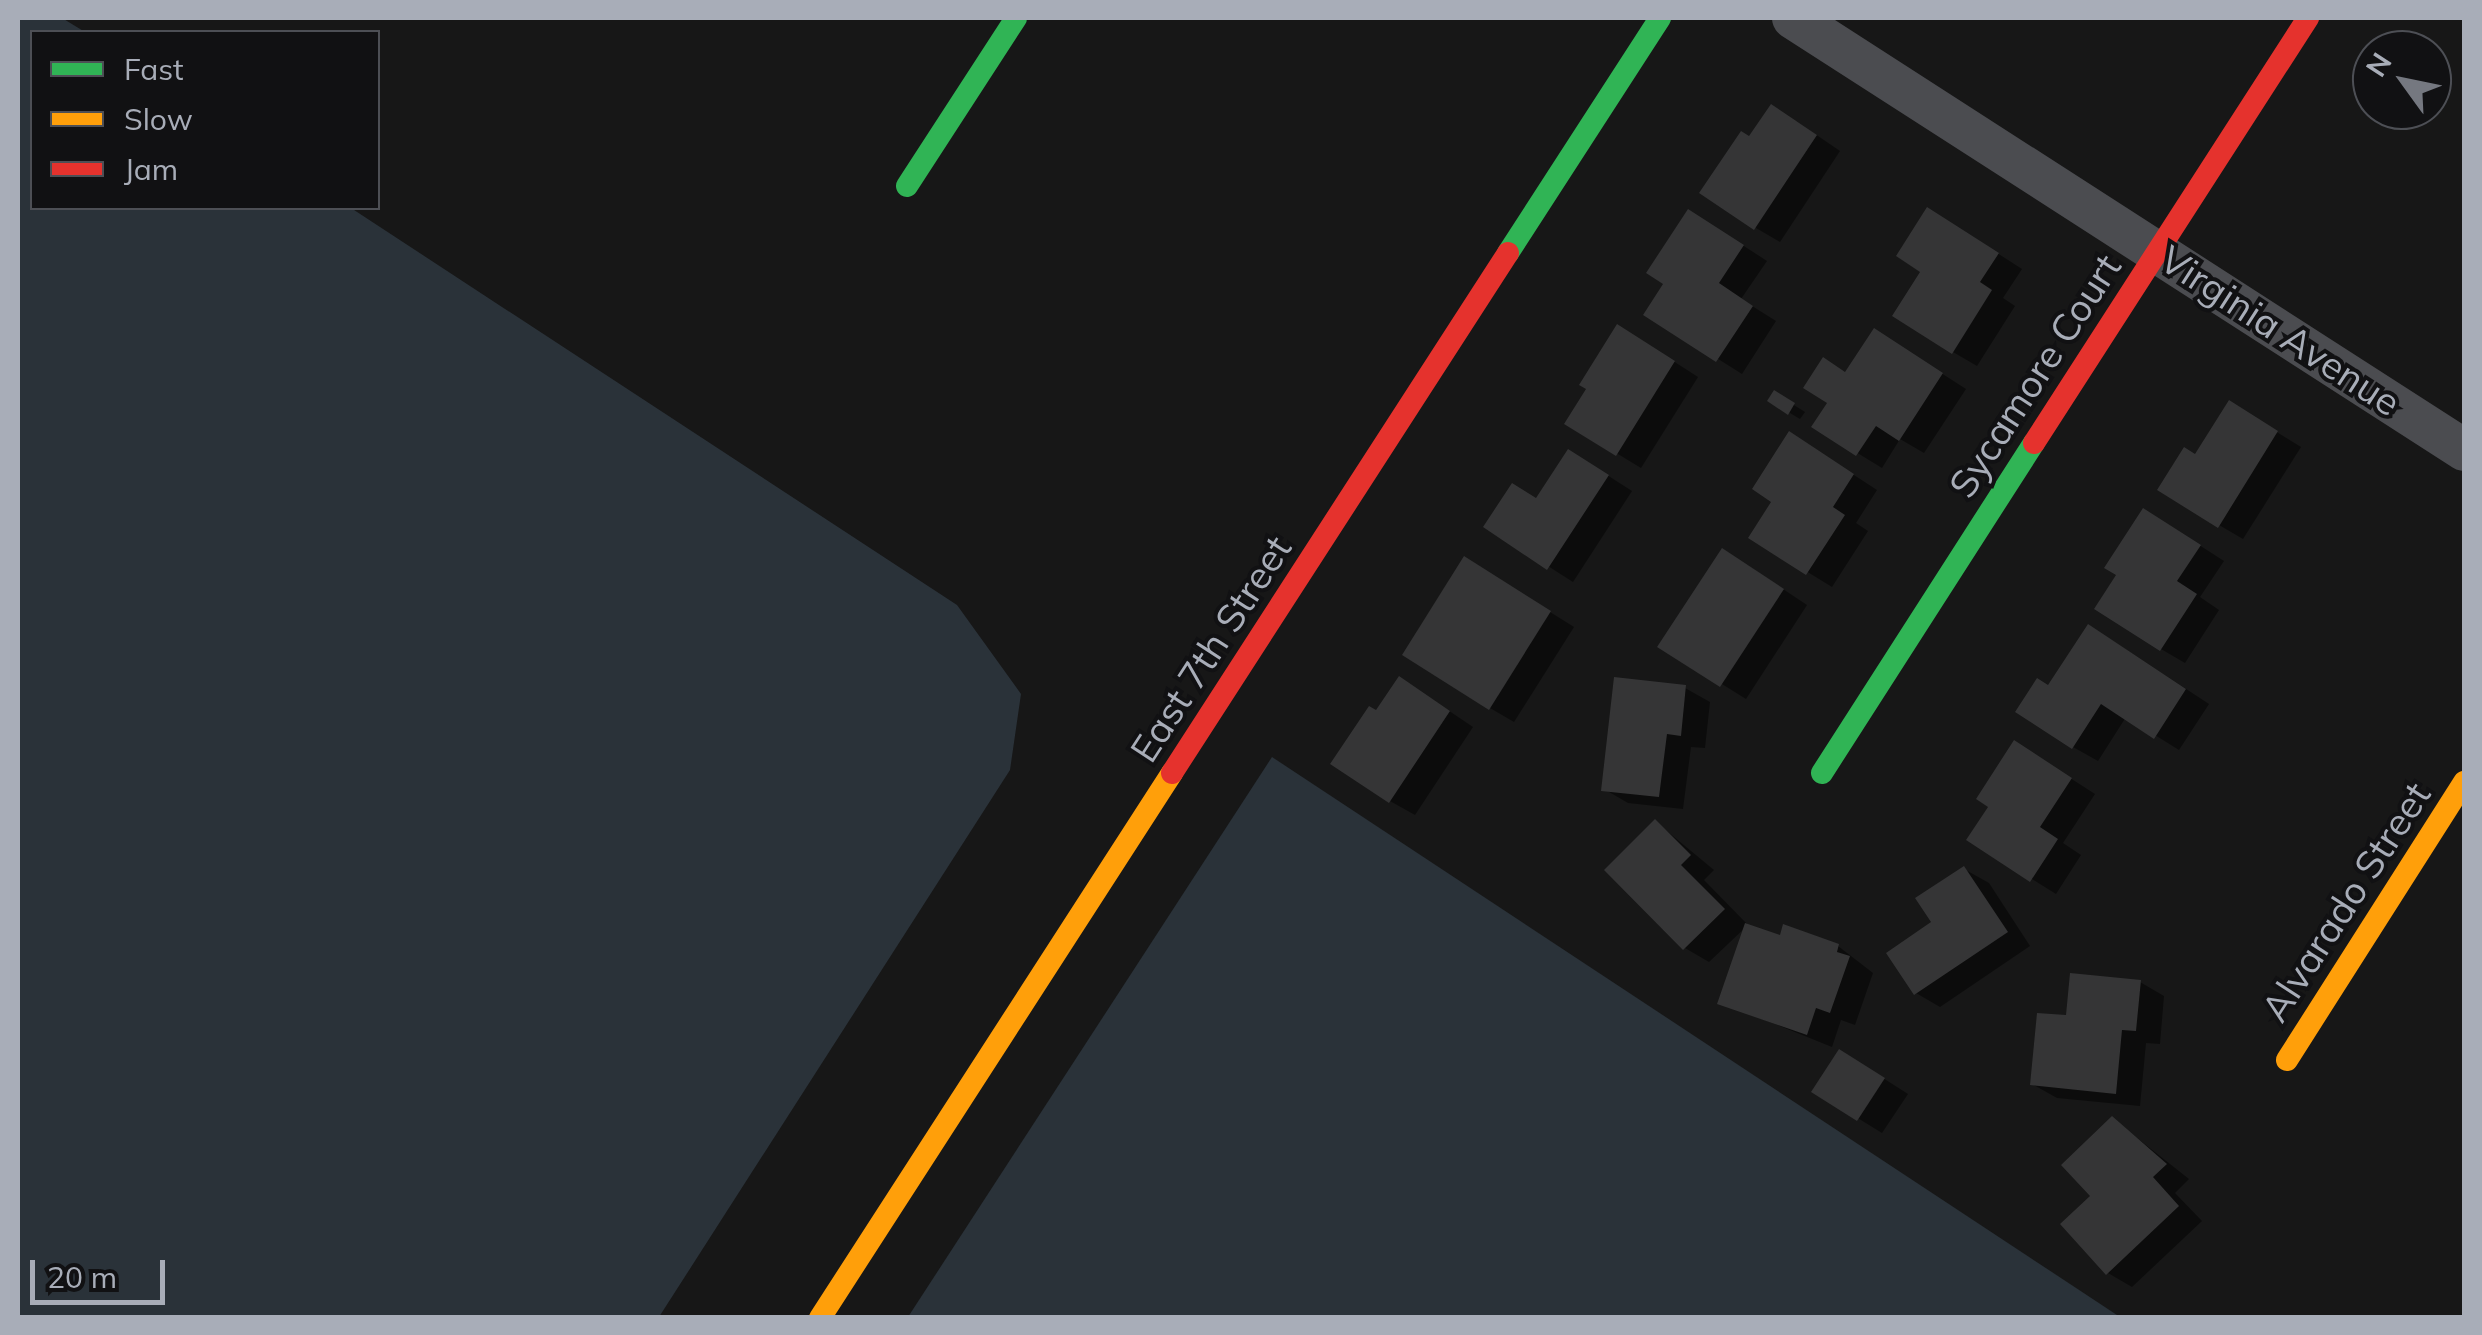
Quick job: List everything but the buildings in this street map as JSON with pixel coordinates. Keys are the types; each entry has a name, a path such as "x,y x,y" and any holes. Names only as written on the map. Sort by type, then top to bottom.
{"street":[{"path":"907,186 1016,18"},
{"name":"East 7th Street","path":"820,1318 1660,18"},
{"name":"Virginia Avenue","path":"1793,18 2464,450"},
{"name":"Sycamore Court","path":"1822,773 2308,18"},
{"name":"Alvarado Street","path":"2287,1060 2464,782"}],"shaded area":[{"path":"18,18 62,18 82,30 30,30 30,210 354,210 957,605 1021,694 1010,770 659,1317 18,1317"},
{"path":"1272,757 2120,1317 908,1317"}],"traffic: fast":[{"path":"907,186 1016,18"},
{"path":"1508,253 1660,18"},
{"path":"1822,773 2034,443"}],"traffic: slow":[{"path":"820,1318 1172,773"},
{"path":"2287,1060 2464,782"}],"traffic: jam":[{"path":"2034,443 2308,18"},
{"path":"1172,773 1508,253"}]}
